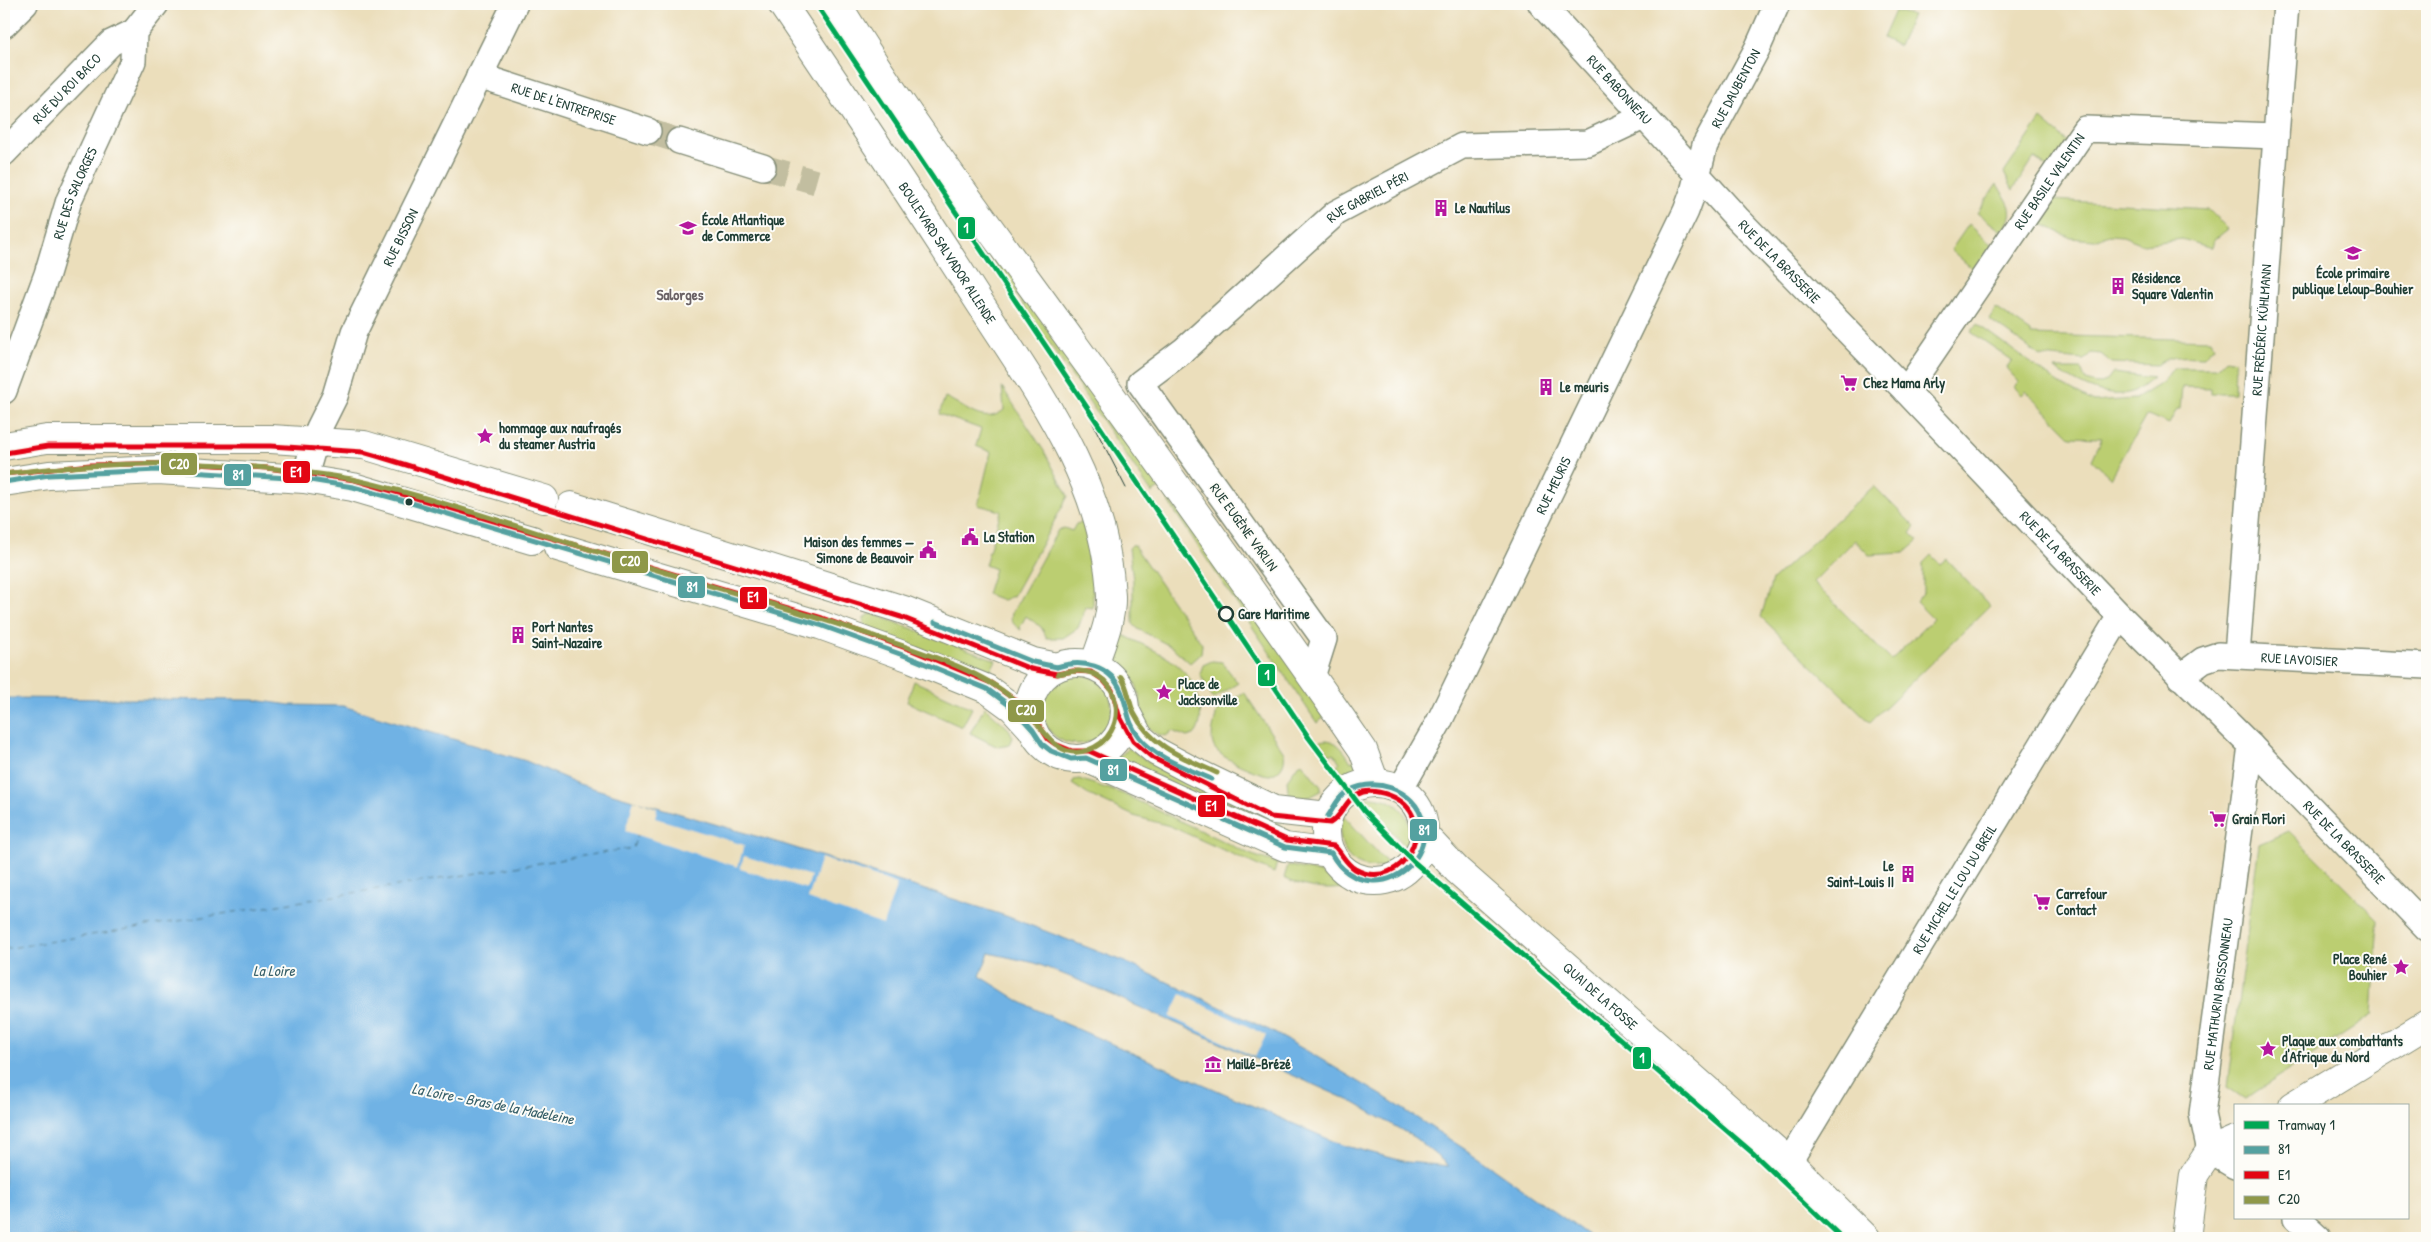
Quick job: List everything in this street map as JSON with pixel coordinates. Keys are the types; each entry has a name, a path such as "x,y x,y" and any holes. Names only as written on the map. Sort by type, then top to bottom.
{"main road":[{"name":"BOULEVARD SALVADOR ALLENDE","path":"782,4 927,220 1062,431 1084,476 1096,510 1107,561 1111,598 1108,621 1094,666"},
{"path":"837,4 894,94 936,154 1176,483 1387,787"},
{"path":"4,446 47,439 270,439 364,445 544,499"},
{"path":"4,482 49,475 158,470 304,479 353,487 820,625 911,658 987,689 1013,708 1033,730 1042,744 1056,754 1071,759 1086,758 1100,754 1114,742 1123,726 1126,712"},
{"path":"571,506 904,610 1033,662 1057,667"},
{"path":"1033,730 1029,712 1032,694 1042,678 1057,667 1072,662 1094,666 1108,674 1119,686 1126,712 1139,737 1156,752 1274,810 1328,816"},
{"path":"1086,758 1284,847 1330,853"},
{"path":"1359,786 1387,787 1412,801 1419,811 1424,834 1422,847 1412,864 1399,875 1382,881 1370,881 1355,877 1339,866 1330,853 1326,831 1328,816 1334,804 1346,793 1359,786"},
{"name":"QUAI DE LA FOSSE","path":"1424,834 1457,870 1789,1162 1866,1238"},
{"path":"2296,1104 2427,1024"},
{"path":"2186,1238 2194,1175 2210,1151 2234,1140"}],"street":[{"path":"4,25 25,4"},
{"path":"134,32 156,4"},
{"name":"RUE BISSON","path":"304,479 315,442 335,396 354,332 515,4"},
{"name":"RUE BABONNEAU","path":"1541,4 1698,175"},
{"name":"RUE DAUBENTON","path":"1698,175 1705,145 1757,50 1778,4"},
{"name":"RUE FRÉDÉRIC KÜHLMANN","path":"2237,655 2286,4"},
{"name":"RUE DU ROI BACO","path":"4,153 112,43 134,32"},
{"name":"RUE DES SALORGES","path":"4,391 47,274 69,200 133,61 134,32"},
{"name":"RUE DE L'ENTREPRISE","path":"478,76 648,131"},
{"name":"RUE GABRIEL PÉRI","path":"1140,384 1184,350 1336,213 1462,146 1588,143 1643,117"},
{"name":"RUE BASILE VALENTIN","path":"1906,391 2085,129 2276,136"},
{"path":"679,141 763,167"},
{"name":"RUE DE LA BRASSERIE","path":"1698,175 2120,616 2251,746 2427,928"},
{"name":"RUE MEURIS","path":"1387,787 1439,722 1686,212 1698,175"},
{"name":"RUE EUGÈNE VARLIN","path":"1140,384 1324,638 1312,677"},
{"name":"RUE MICHEL LE LOU DU BREIL","path":"1789,1162 2120,616"},
{"name":"RUE LAVOISIER","path":"2180,677 2203,660 2218,655 2427,666"},
{"name":"RUE MATHURIN BRISSONNEAU","path":"2210,1151 2202,1114 2251,746"},
{"path":"2210,1151 2234,1165"},
{"path":"2298,1220 2318,1238"}],"green space":[{"path":"1895,11 1912,15 1899,46 1883,38"},
{"path":"2041,119 2069,143 2054,171 2034,158 2013,190 2004,173"},
{"path":"948,178 1165,484 1152,493 940,184"},
{"path":"1997,184 2010,210 2009,221 2005,228 2000,230 1977,213"},
{"path":"2052,200 2208,209 2228,229 2214,240 2212,248 2182,239 2143,244 2123,236 2109,235 2094,240 2071,238 2040,223"},
{"path":"1969,224 1992,246 1975,271 1951,250"},
{"path":"1996,308 2031,332 2031,335 2211,340 2214,346 2204,357 2173,358 2162,361 2157,365 2112,363 2101,354 2091,353 2084,360 2040,356 1989,319"},
{"path":"1977,324 2058,383 2094,402 2135,399 2163,382 2173,368 2217,368 2226,359 2235,361 2234,393 2211,393 2211,388 2182,387 2180,409 2177,409 2169,424 2148,415 2146,416 2111,478 2092,460 2102,438 2071,437 2026,391 2022,395 2014,387 2019,382 2006,368 2012,360 1971,332"},
{"path":"2055,369 2081,369 2086,381 2096,384 2107,381 2113,373 2153,378 2142,387 2128,393 2106,393 2073,381"},
{"path":"1002,387 1044,451 1068,496 1013,596 1003,600 987,594 995,569 985,565 1001,511 978,505 991,452 976,446 981,429 939,414 945,397 981,416 996,415 1004,410"},
{"path":"1874,486 1915,527 1910,533 1918,541 1904,553 1869,555 1855,540 1813,582 1891,660 1933,619 1916,602 1923,593 1923,563 1931,555 1940,564 1946,559 1990,606 1870,722 1761,617 1772,580"},
{"path":"1168,498 1329,714 1317,723 1169,503"},
{"path":"1083,522 1093,566 1093,608 1086,607 1078,628 1063,638 1047,638 1041,627 1026,616 1020,627 1021,630 1012,621 1012,613 1058,530 1064,528 1072,531 1076,524"},
{"path":"1133,544 1202,644 1201,653 1190,663 1172,647 1138,629 1133,624 1133,580 1129,548"},
{"path":"869,614 996,660 988,676 868,629 863,621"},
{"path":"1118,632 1169,659 1189,677 1196,690 1200,706 1199,725 1194,735 1187,737 1172,731 1166,736 1152,731 1148,727 1132,677 1125,666 1110,654"},
{"path":"1212,661 1222,662 1238,683 1213,699 1200,674 1203,665"},
{"path":"1077,674 1096,680 1106,690 1112,709 1106,728 1096,738 1077,744 1058,738 1048,728 1042,709 1048,690 1058,680"},
{"path":"914,681 972,708 962,727 907,702"},
{"path":"1244,692 1284,753 1284,761 1281,767 1277,772 1270,775 1239,765 1223,756 1214,747 1212,739 1217,711"},
{"path":"985,707 1009,729 1013,737 1010,745 998,747 970,733"},
{"path":"1327,740 1338,745 1351,762 1357,759 1357,770 1344,777 1337,766 1340,763 1334,753 1330,755 1320,741"},
{"path":"1129,748 1146,760 1281,824 1279,834 1118,758"},
{"path":"1302,763 1321,787 1321,791 1310,797 1293,799 1288,791 1287,780 1297,766"},
{"path":"1079,779 1123,794 1252,855 1277,863 1274,873 1170,826 1134,816 1087,794 1072,784 1074,780"},
{"path":"1371,797 1390,801 1404,812 1410,828 1407,848 1362,799"},
{"path":"1343,815 1389,865 1365,866 1356,863 1349,856 1343,848 1341,838 1340,827"},
{"path":"2289,831 2378,920 2372,1015 2245,1099 2227,1087 2259,844"},
{"path":"1288,865 1320,873 1343,888 1320,889 1291,881 1284,878"}],"water":[{"name":"La Loire","path":"4,698 254,700 290,705 343,706 526,761 579,784 786,845 1006,916 1123,961 1269,1030 1383,1096 1483,1161 1592,1238 4,1238","holes":["989,953 1035,963 1083,982 1355,1103 1415,1138 1449,1166 1407,1162 1342,1145 1064,1023 1021,1002 980,976"]}],"pier":[{"path":"634,800 657,808 655,818 744,845 738,867 625,831"},
{"path":"744,856 811,876 807,889 740,869"},
{"path":"821,858 897,884 883,925 808,899"},
{"path":"1181,994 1266,1035 1255,1057 1170,1017"}],"ferry route":[{"path":"4,949 633,848 637,835"}],"tunnel":[{"path":"648,131 679,141"},
{"path":"763,167 816,182"}],"tram line":[{"name":"1","path":"816,4 1309,738 1364,811 1414,862 1754,1154 1842,1238"},
{"path":"1074,387 1126,488"}],"transit line":[{"name":"E1","path":"4,474 90,465 178,463 267,468 355,480 822,618 914,651 991,683 1018,702 1039,725 1048,739 1055,744 1072,751 1089,751 1287,840 1334,846 1355,869 1373,874 1388,872 1402,863 1411,850 1416,835 1414,819 1406,805 1383,793 1370,791 1357,794 1348,802 1335,820 1330,823 1271,817 1153,758 1133,741 1119,715 1112,690 1103,680 1091,672 1073,671 1057,674 1031,669 901,617 363,452 271,446 48,446 5,453"},
{"name":"C20","path":"4,474 110,465 216,465 330,475 389,488 811,616 947,662 999,688 1025,710 1046,735 1064,750 1071,752 1088,750 1102,742 1111,731 1116,718 1116,704 1112,691 1104,680 1092,673 1077,671 1058,674"},
{"name":"81","path":"4,482 49,475 158,470 304,479 353,487 408,502 820,625 911,658 987,689 1013,708 1033,730 1042,744 1051,751 1071,759 1086,758 1285,847 1331,853"},
{"name":"81","path":"935,622 1033,662 1057,667"},
{"name":"81","path":"1057,667 1085,664 1094,666 1110,675 1121,691 1135,732 1146,745 1172,762 1211,779"},
{"name":"C20","path":"1121,677 1126,686 1134,713 1149,734 1181,757 1217,773"},
{"name":"81","path":"1328,816 1337,801 1344,794 1366,785 1379,785 1402,793 1411,800 1419,810 1424,833 1422,844 1412,863 1404,871 1384,880 1360,879 1348,873 1331,853"}],"place":[{"name":"Le Nautilus","path":"1441,208"},
{"name":"École Atlantique de Commerce","path":"688,228"},
{"name":"École primaire publique Leloup-Bouhier","path":"2353,253"},
{"name":"Résidence Square Valentin","path":"2118,286"},
{"name":"Chez Mama Arly","path":"1849,383"},
{"name":"Le meuris","path":"1546,387"},
{"name":"hommage aux naufragés du steamer Austria","path":"485,436"},
{"name":"La Station","path":"970,537"},
{"name":"Maison des femmes — Simone de Beauvoir","path":"928,550"},
{"name":"Gare Maritime","path":"1226,614"},
{"name":"Port Nantes Saint-Nazaire","path":"518,635"},
{"name":"Place de Jacksonville","path":"1164,692"},
{"name":"Grain Flori","path":"2218,819"},
{"name":"Le Saint-Louis II","path":"1908,874"},
{"name":"Carrefour Contact","path":"2042,902"},
{"name":"Place René Bouhier","path":"2401,967"},
{"name":"Plaque aux combattants d'Afrique du Nord","path":"2268,1049"},
{"name":"Maillé-Brézé","path":"1213,1064"}],"district":[{"name":"Salorges","path":"680,295"}],"water label":[{"name":"La Loire - Bras de la Madeleine","path":"493,1104"}]}
